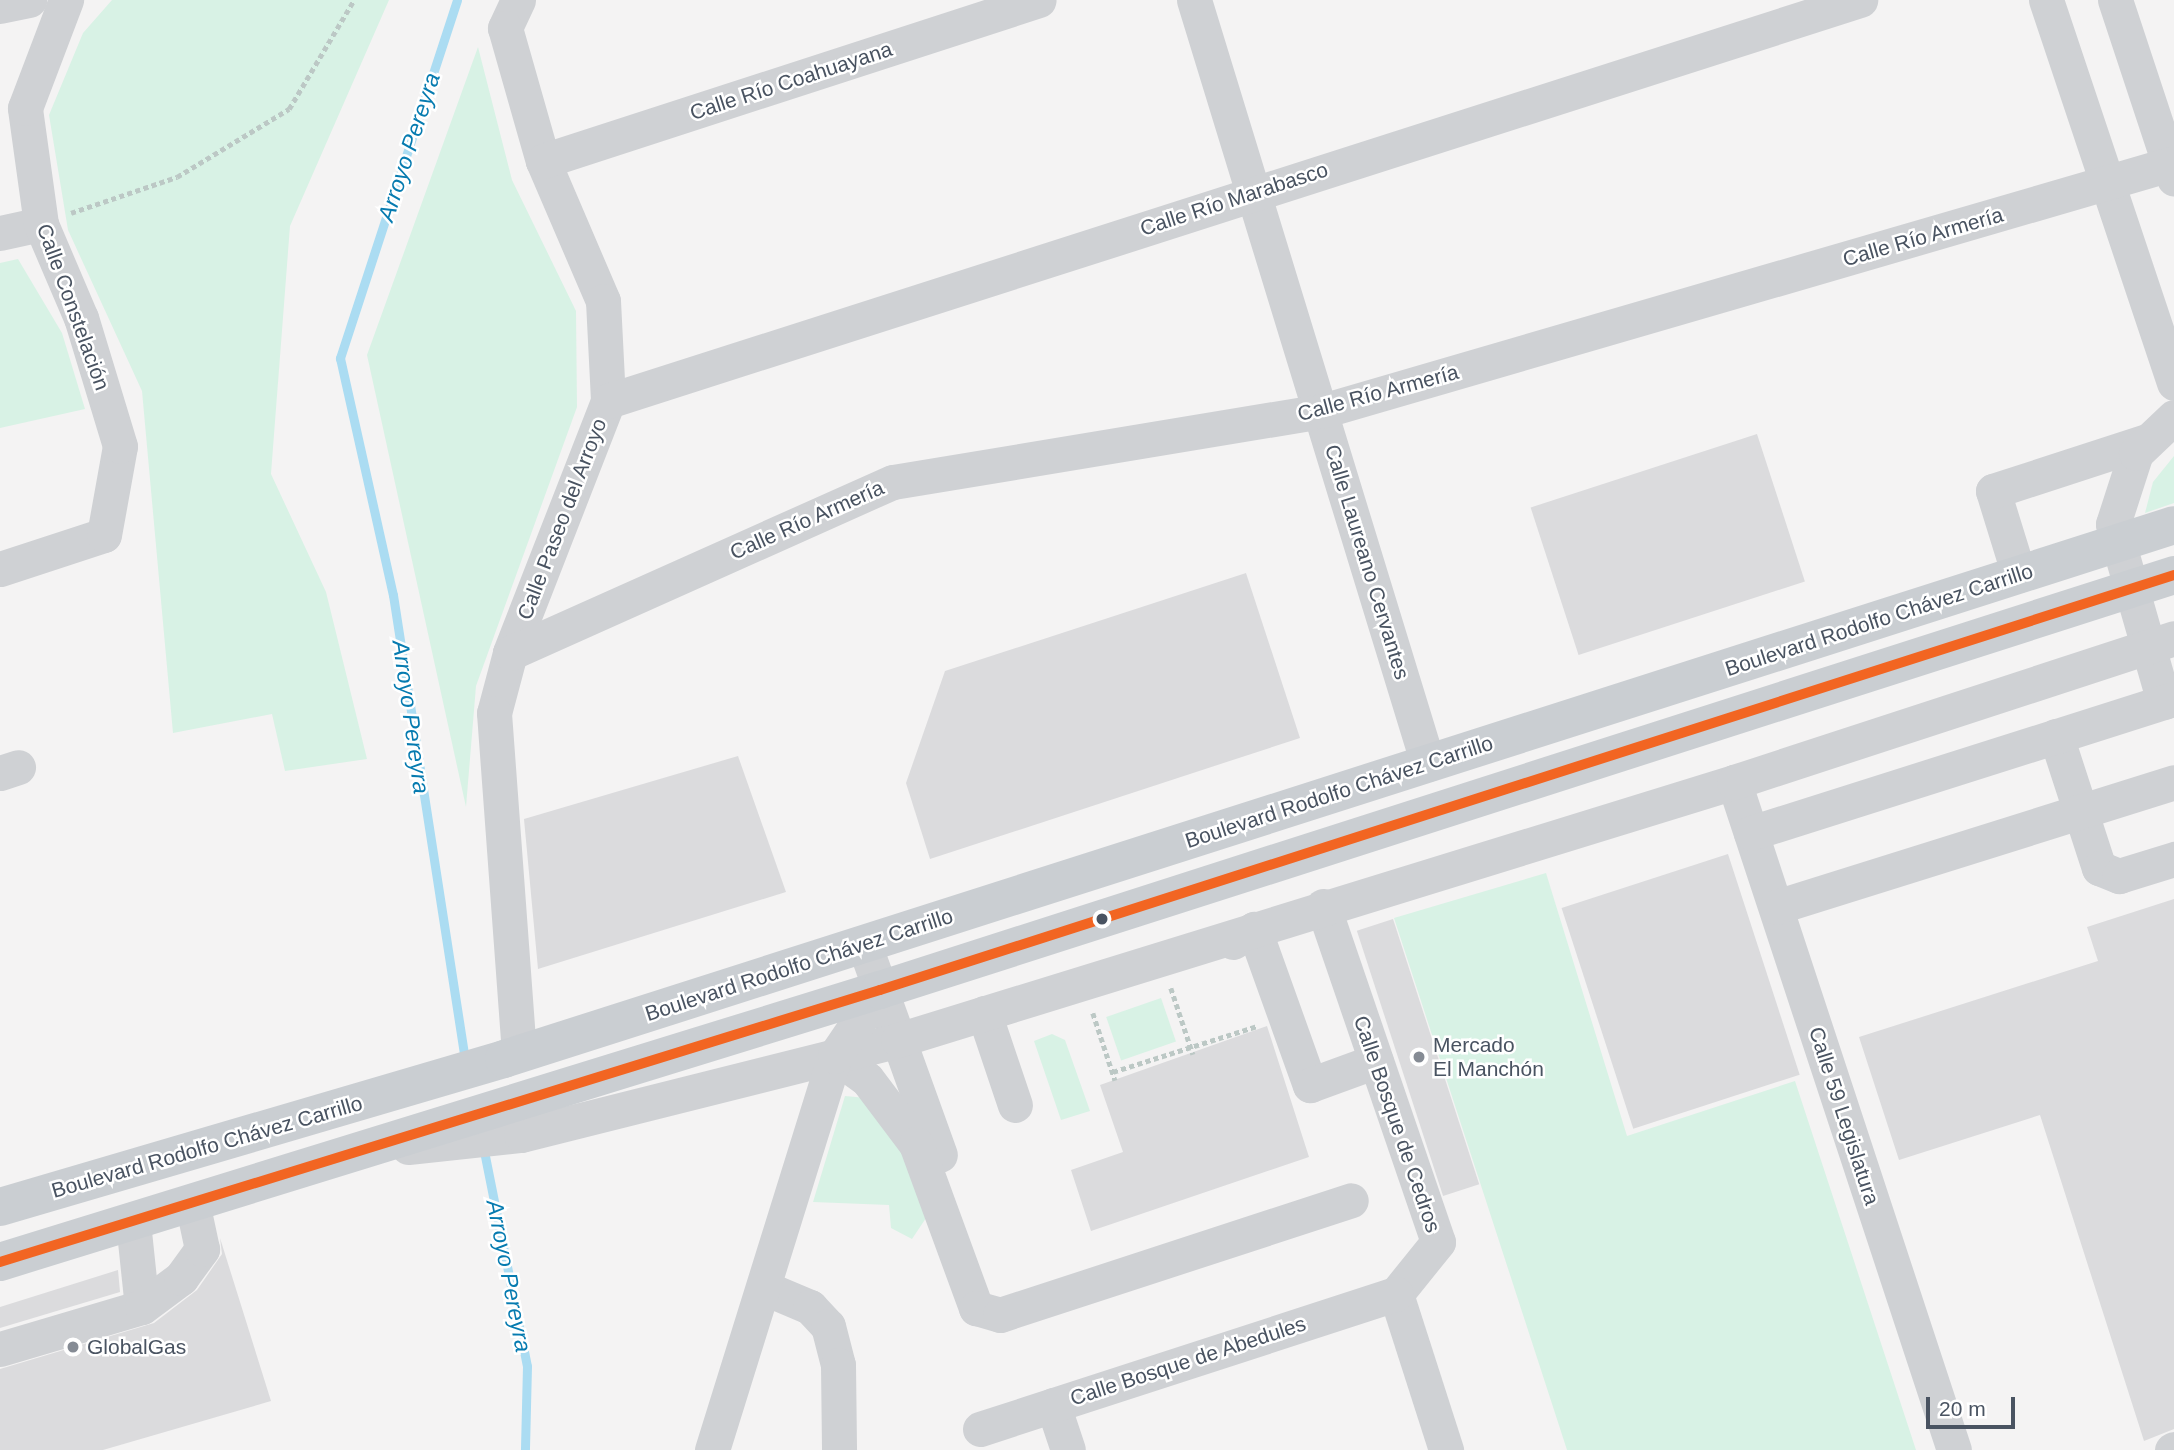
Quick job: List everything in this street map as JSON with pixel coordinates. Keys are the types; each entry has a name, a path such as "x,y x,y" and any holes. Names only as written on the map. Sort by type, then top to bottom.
{"main road":[{"name":"Boulevard Rodolfo Chávez Carrillo","path":"0,1207 511,1056 2174,525"},
{"name":"Boulevard Rodolfo Chávez Carrillo","path":"192,1202 349,1155 518,1117 880,990 1338,838 2174,575"},
{"path":"0,1262 192,1202"}],"street":[{"path":"0,6 29,0"},
{"name":"Calle Constelación","path":"0,569 104,536 120,446 81,318 41,224 25,108 66,0"},
{"name":"Calle Paseo del Arroyo","path":"511,1056 494,713 510,653 608,401 603,301 542,162 505,28 518,0"},
{"name":"Calle Río Coahuayana","path":"542,162 1039,0"},
{"name":"Calle Laureano Cervantes","path":"1194,0 1256,191 1427,764"},
{"name":"Calle Río Marabasco","path":"608,401 1256,191 1860,0"},
{"path":"2046,0 2174,383"},
{"path":"2115,0 2172,168"},
{"name":"Calle Río Armería","path":"510,653 893,482 1322,411 2107,183 2172,168"},
{"path":"0,233 41,224"},
{"path":"1751,833 2169,701 2160,643 2129,589 2115,545 2118,492 2147,441 2174,417"},
{"path":"2020,575 1993,491 2147,441"},
{"path":"518,1117 835,1056 986,1020 1254,929 1327,920 1734,782 2160,643"},
{"path":"2056,736 2080,812 2107,875 2174,859"},
{"name":"Calle 59 Legislatura","path":"1734,782 1954,1450"},
{"path":"1776,907 2174,782"},
{"name":"Calle Bosque de Cedros","path":"1327,920 1438,1242 1396,1294"},
{"path":"1254,929 1310,1085 1376,1061"},
{"path":"864,944 1000,1315"},
{"path":"712,1450 765,1288 835,1056 880,990"},
{"path":"986,1020 1015,1105"},
{"path":"835,1056 867,1079 916,1144 976,1308 1000,1315 1351,1200"},
{"path":"0,1349 142,1307 181,1278 202,1249 192,1202"},
{"path":"133,1222 142,1307"},
{"path":"765,1288 810,1307 828,1326 838,1365 839,1450"},
{"path":"1396,1294 1446,1450"},
{"name":"Calle Bosque de Abedules","path":"980,1429 1396,1294"},
{"path":"1054,1405 1068,1450"}],"path":[{"path":"41,224 177,177 289,109 354,0"},
{"path":"1171,987 1193,1054"},
{"path":"1093,1013 1115,1080"},
{"path":"1112,1072 1285,1017"}],"green space":[{"path":"112,0 389,0 290,226 271,474 326,592 367,759 285,771 272,714 173,733 142,391 68,230 49,115 83,33"},
{"path":"478,47 512,180 576,311 577,407 476,686 466,807 367,355"},
{"path":"18,259 62,333 85,409 0,428 0,263"},
{"path":"2174,456 2174,503 2145,513 2153,482"},
{"path":"1546,873 1627,1136 1795,1081 1916,1450 1567,1450 1394,918"},
{"path":"1161,998 1176,1041 1121,1060 1106,1017"},
{"path":"1052,1034 1065,1040 1090,1111 1061,1120 1034,1041"},
{"path":"845,1096 867,1098 907,1158 926,1218 912,1239 891,1228 889,1205 813,1202"}],"building":[{"path":"1757,434 1805,581 1579,655 1531,508"},
{"path":"1246,573 1300,738 930,859 906,783 945,671"},
{"path":"738,756 786,892 538,969 524,819"},
{"path":"1728,854 1800,1075 1633,1129 1562,908"},
{"path":"2174,899 2174,1429 2144,1441 2040,1115 1899,1160 1859,1037 2098,961 2087,927"},
{"name":"Mercado El Manchón","path":"1393,919 1479,1184 1443,1196 1357,931"},
{"path":"1267,1026 1309,1157 1091,1231 1071,1170 1123,1152 1100,1085"},
{"path":"220,1238 271,1401 103,1450 0,1450 0,1369 154,1323 197,1290 222,1254"},
{"path":"118,1270 120,1292 0,1328 0,1307"}],"waterway":[{"name":"Arroyo Pereyra","path":"457,0 340,358 393,595 465,1060"},
{"name":"Arroyo Pereyra","path":"483,1146 527,1366 525,1450"}],"transit line":[{"path":"0,1262 880,990 2174,575"}],"place":[{"name":"Mercado El Manchón","path":"1419,1057"},
{"name":"GlobalGas","path":"73,1347"}]}
